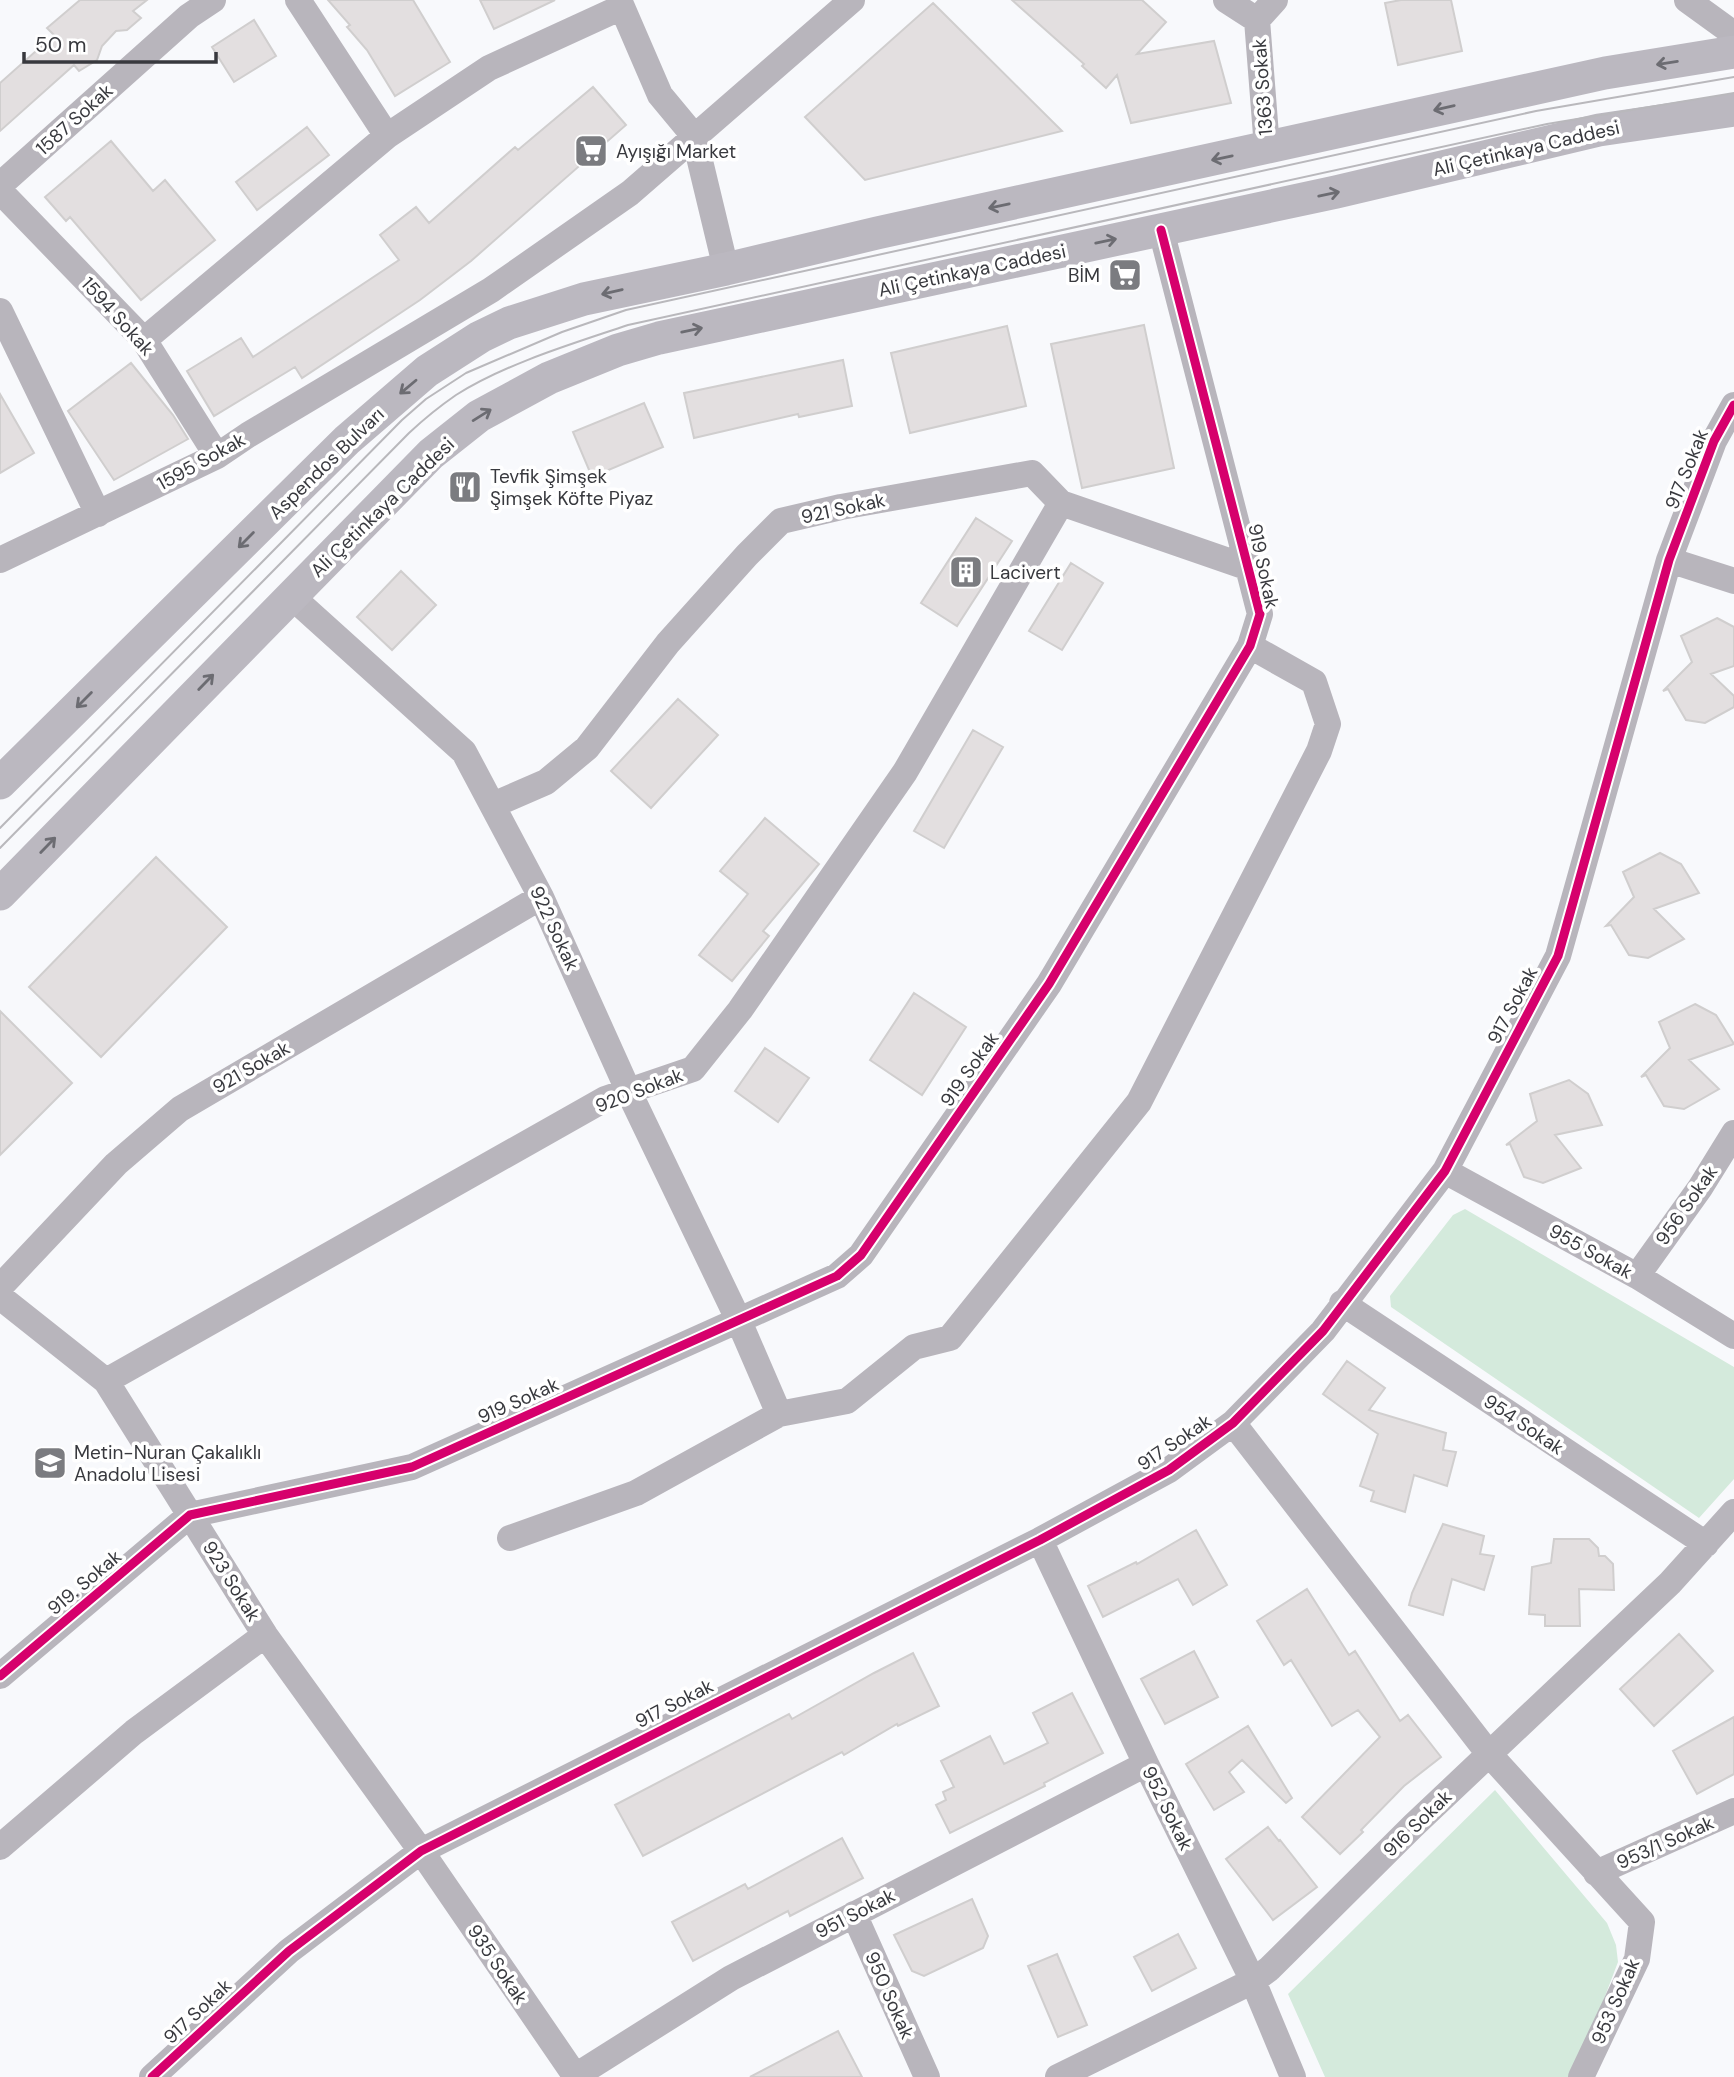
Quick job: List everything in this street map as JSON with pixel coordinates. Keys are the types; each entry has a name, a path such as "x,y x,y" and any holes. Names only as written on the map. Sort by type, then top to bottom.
{"main road":[{"name":"Aspendos Bulvarı","path":"0,783 346,440 427,371 480,337 537,313 627,289 1605,73 1734,52"},
{"name":"Ali Çetinkaya Caddesi","path":"291,596 431,454 478,416 549,378 618,350 659,338 1335,192 1599,130 1734,110"},
{"path":"0,894 291,596"}],"street":[{"name":"1587 Sokak","path":"0,185 188,16 213,0"},
{"path":"298,0 387,136"},
{"name":"1595 Sokak","path":"0,560 217,456 491,290 630,193 852,0"},
{"name":"1363 Sokak","path":"1226,0 1257,20 1267,148"},
{"path":"1257,20 1275,0"},
{"path":"1687,0 1734,34"},
{"path":"144,340 387,136 489,68 621,3 660,94 694,136 726,269"},
{"name":"1594 Sokak","path":"0,191 144,340 217,456"},
{"name":"919 Sokak","path":"190,1515 412,1466 837,1276 861,1255 1049,984 1250,646 1260,614 1161,230"},
{"path":"0,311 97,514"},
{"name":"917 Sokak","path":"152,2077 289,1951 421,1851 1041,1541 1169,1470 1233,1423 1323,1331 1445,1171 1558,956 1669,560 1714,441 1734,405"},
{"name":"921 Sokak","path":"493,805 546,782 587,748 668,643 781,521 841,507 1032,473 1061,503 1249,568"},
{"name":"920 Sokak","path":"106,1381 605,1099 693,1069 740,1010 905,772 1061,503"},
{"path":"1669,560 1734,581"},
{"name":"922 Sokak","path":"291,596 464,752 541,897 779,1414"},
{"path":"510,1538 636,1493 779,1414 847,1401 914,1347 950,1338 1139,1102 1319,751 1328,724 1314,682 1250,646"},
{"name":"921 Sokak","path":"0,1287 116,1164 180,1109 541,897"},
{"name":"956 Sokak","path":"1637,1276 1700,1188 1734,1133"},
{"name":"955 Sokak","path":"1445,1171 1637,1276 1734,1336"},
{"name":"923 Sokak","path":"0,1297 106,1381 265,1635 421,1851"},
{"name":"954 Sokak","path":"1342,1303 1706,1544"},
{"path":"1233,1423 1489,1754 1597,1872"},
{"name":"916 Sokak","path":"1058,2077 1253,1981 1269,1969 1413,1826 1670,1583 1734,1513"},
{"name":"919. Sokak","path":"0,1676 190,1515"},
{"name":"952 Sokak","path":"1041,1541 1146,1764 1253,1981 1293,2077"},
{"path":"0,1847 134,1732 265,1635"},
{"name":"951 Sokak","path":"575,2077 731,1978 1146,1764"},
{"name":"953/1 Sokak","path":"1597,1872 1734,1811"},
{"name":"935 Sokak","path":"421,1851 575,2077"},
{"name":"953 Sokak","path":"1581,2077 1637,1959 1642,1922 1597,1872"},
{"name":"950 Sokak","path":"854,1914 927,2077"}],"green space":[{"path":"1465,1209 1734,1367 1734,1479 1699,1518 1391,1307 1390,1296 1453,1215"},
{"path":"1495,1790 1607,1923 1616,1945 1618,1962 1588,2041 1570,2077 1325,2077 1288,1994"}],"building":[{"path":"80,0 147,0 133,11 141,18 127,30 116,31 102,46 97,60 79,71 74,65 0,131 0,83 54,35 47,28"},
{"path":"328,0 413,0 450,62 395,96 367,50 347,27 350,25"},
{"path":"480,0 555,0 494,29"},
{"path":"1012,0 1142,0 1166,22 1137,54 1214,41 1231,103 1131,123 1117,75 1106,88 1082,66 1084,64"},
{"path":"1401,0 1451,0 1462,51 1398,65 1385,3"},
{"path":"933,3 1062,131 865,180 805,117"},
{"path":"254,20 276,56 234,82 212,47"},
{"path":"593,87 626,125 471,261 420,300 302,378 295,367 214,416 187,371 241,338 253,357 399,260 380,235 416,207 429,223 515,147 518,150"},
{"path":"307,127 329,155 257,210 236,182"},
{"path":"111,141 153,191 165,180 215,240 141,300 70,217 66,221 45,197"},
{"path":"1144,325 1174,468 1082,488 1051,344"},
{"path":"1007,326 1026,406 910,433 891,353"},
{"path":"843,360 852,406 799,417 798,414 694,438 684,393"},
{"path":"131,363 173,415 188,439 114,480 68,411"},
{"path":"0,394 34,453 0,473"},
{"path":"644,403 663,447 592,477 573,432"},
{"name":"Lacivert","path":"976,518 1012,541 957,626 921,603"},
{"path":"1071,563 1103,583 1062,650 1029,631"},
{"path":"401,571 436,605 392,650 357,617"},
{"path":"1717,618 1734,627 1734,666 1711,674 1734,696 1734,707 1705,723 1686,720 1668,689 1663,691 1692,662 1681,636"},
{"path":"678,699 718,735 651,808 611,771"},
{"path":"973,730 1003,747 944,848 914,831"},
{"path":"765,818 819,864 763,931 769,936 732,981 699,955 748,894 720,871"},
{"path":"1660,853 1681,864 1699,893 1654,909 1684,939 1648,958 1629,955 1611,925 1606,926 1634,897 1623,872"},
{"path":"156,857 227,927 101,1057 29,987"},
{"path":"914,993 966,1027 922,1095 870,1060"},
{"path":"1695,1004 1716,1015 1734,1044 1689,1060 1719,1089 1684,1109 1664,1106 1646,1075 1641,1077 1670,1048 1659,1022"},
{"path":"0,1011 72,1083 0,1155"},
{"path":"765,1048 809,1078 778,1122 735,1091"},
{"path":"1569,1080 1588,1094 1602,1125 1555,1135 1581,1168 1543,1183 1524,1177 1510,1144 1506,1145 1537,1121 1530,1094"},
{"path":"1347,1361 1385,1388 1369,1410 1446,1433 1443,1450 1456,1452 1447,1486 1414,1475 1405,1512 1371,1501 1374,1491 1360,1486 1378,1434 1323,1394"},
{"path":"1443,1524 1484,1536 1480,1554 1494,1556 1484,1590 1452,1579 1443,1615 1409,1605"},
{"path":"1196,1530 1227,1585 1193,1605 1178,1579 1103,1617 1088,1586 1136,1562 1137,1564"},
{"path":"1554,1539 1589,1539 1598,1548 1599,1556 1605,1556 1613,1564 1614,1590 1579,1589 1580,1626 1545,1626 1545,1615 1529,1614 1532,1567 1551,1563"},
{"path":"1307,1589 1349,1655 1355,1651 1400,1721 1408,1715 1441,1757 1404,1786 1340,1854 1302,1817 1380,1737 1358,1710 1332,1726 1291,1660 1284,1665 1257,1621"},
{"path":"1679,1634 1713,1671 1654,1726 1620,1689"},
{"path":"1194,1651 1218,1697 1165,1724 1141,1679"},
{"path":"913,1653 939,1706 898,1726 897,1724 844,1755 842,1752 643,1856 615,1805 789,1714 792,1719"},
{"path":"1072,1693 1103,1753 1044,1783 1045,1786 950,1833 936,1805 946,1800 943,1792 954,1787 941,1761 990,1736 1004,1764 1048,1743 1033,1713"},
{"path":"1734,1717 1734,1774 1697,1794 1673,1751"},
{"path":"1248,1726 1292,1798 1286,1803 1242,1760 1229,1772 1244,1792 1214,1810 1186,1764"},
{"path":"1268,1827 1317,1887 1273,1920 1226,1859"},
{"path":"842,1838 863,1878 790,1916 788,1911 693,1961 672,1922 745,1884 748,1889"},
{"path":"972,1899 988,1936 983,1948 924,1976 912,1971 894,1935"},
{"path":"1178,1934 1196,1968 1152,1991 1134,1957"},
{"path":"1057,1954 1087,2025 1058,2037 1028,1966"},
{"path":"838,2031 862,2077 750,2077"}],"tram line":[{"path":"0,828 402,420 426,399 466,373 562,332 626,310 1536,111 1734,77"},
{"path":"0,848 409,433 456,395 497,373 628,325 1547,124 1734,93"}],"cycle path":[{"path":"0,1676 190,1515 412,1467 837,1276 861,1255 1049,984 1250,646 1260,614 1161,230"},
{"path":"152,2077 289,1951 421,1851 1040,1540 1169,1470 1233,1423 1323,1331 1445,1171 1558,956 1669,560 1714,441 1734,405"}],"place":[{"name":"Ayışığı Market","path":"591,151"},
{"name":"BİM","path":"1125,275"},
{"name":"Tevfik Şimşek Şimşek Köfte Piyaz","path":"465,487"},
{"name":"Lacivert","path":"966,572"},
{"name":"Metin-Nuran Çakalıklı Anadolu Lisesi","path":"50,1463"}]}
